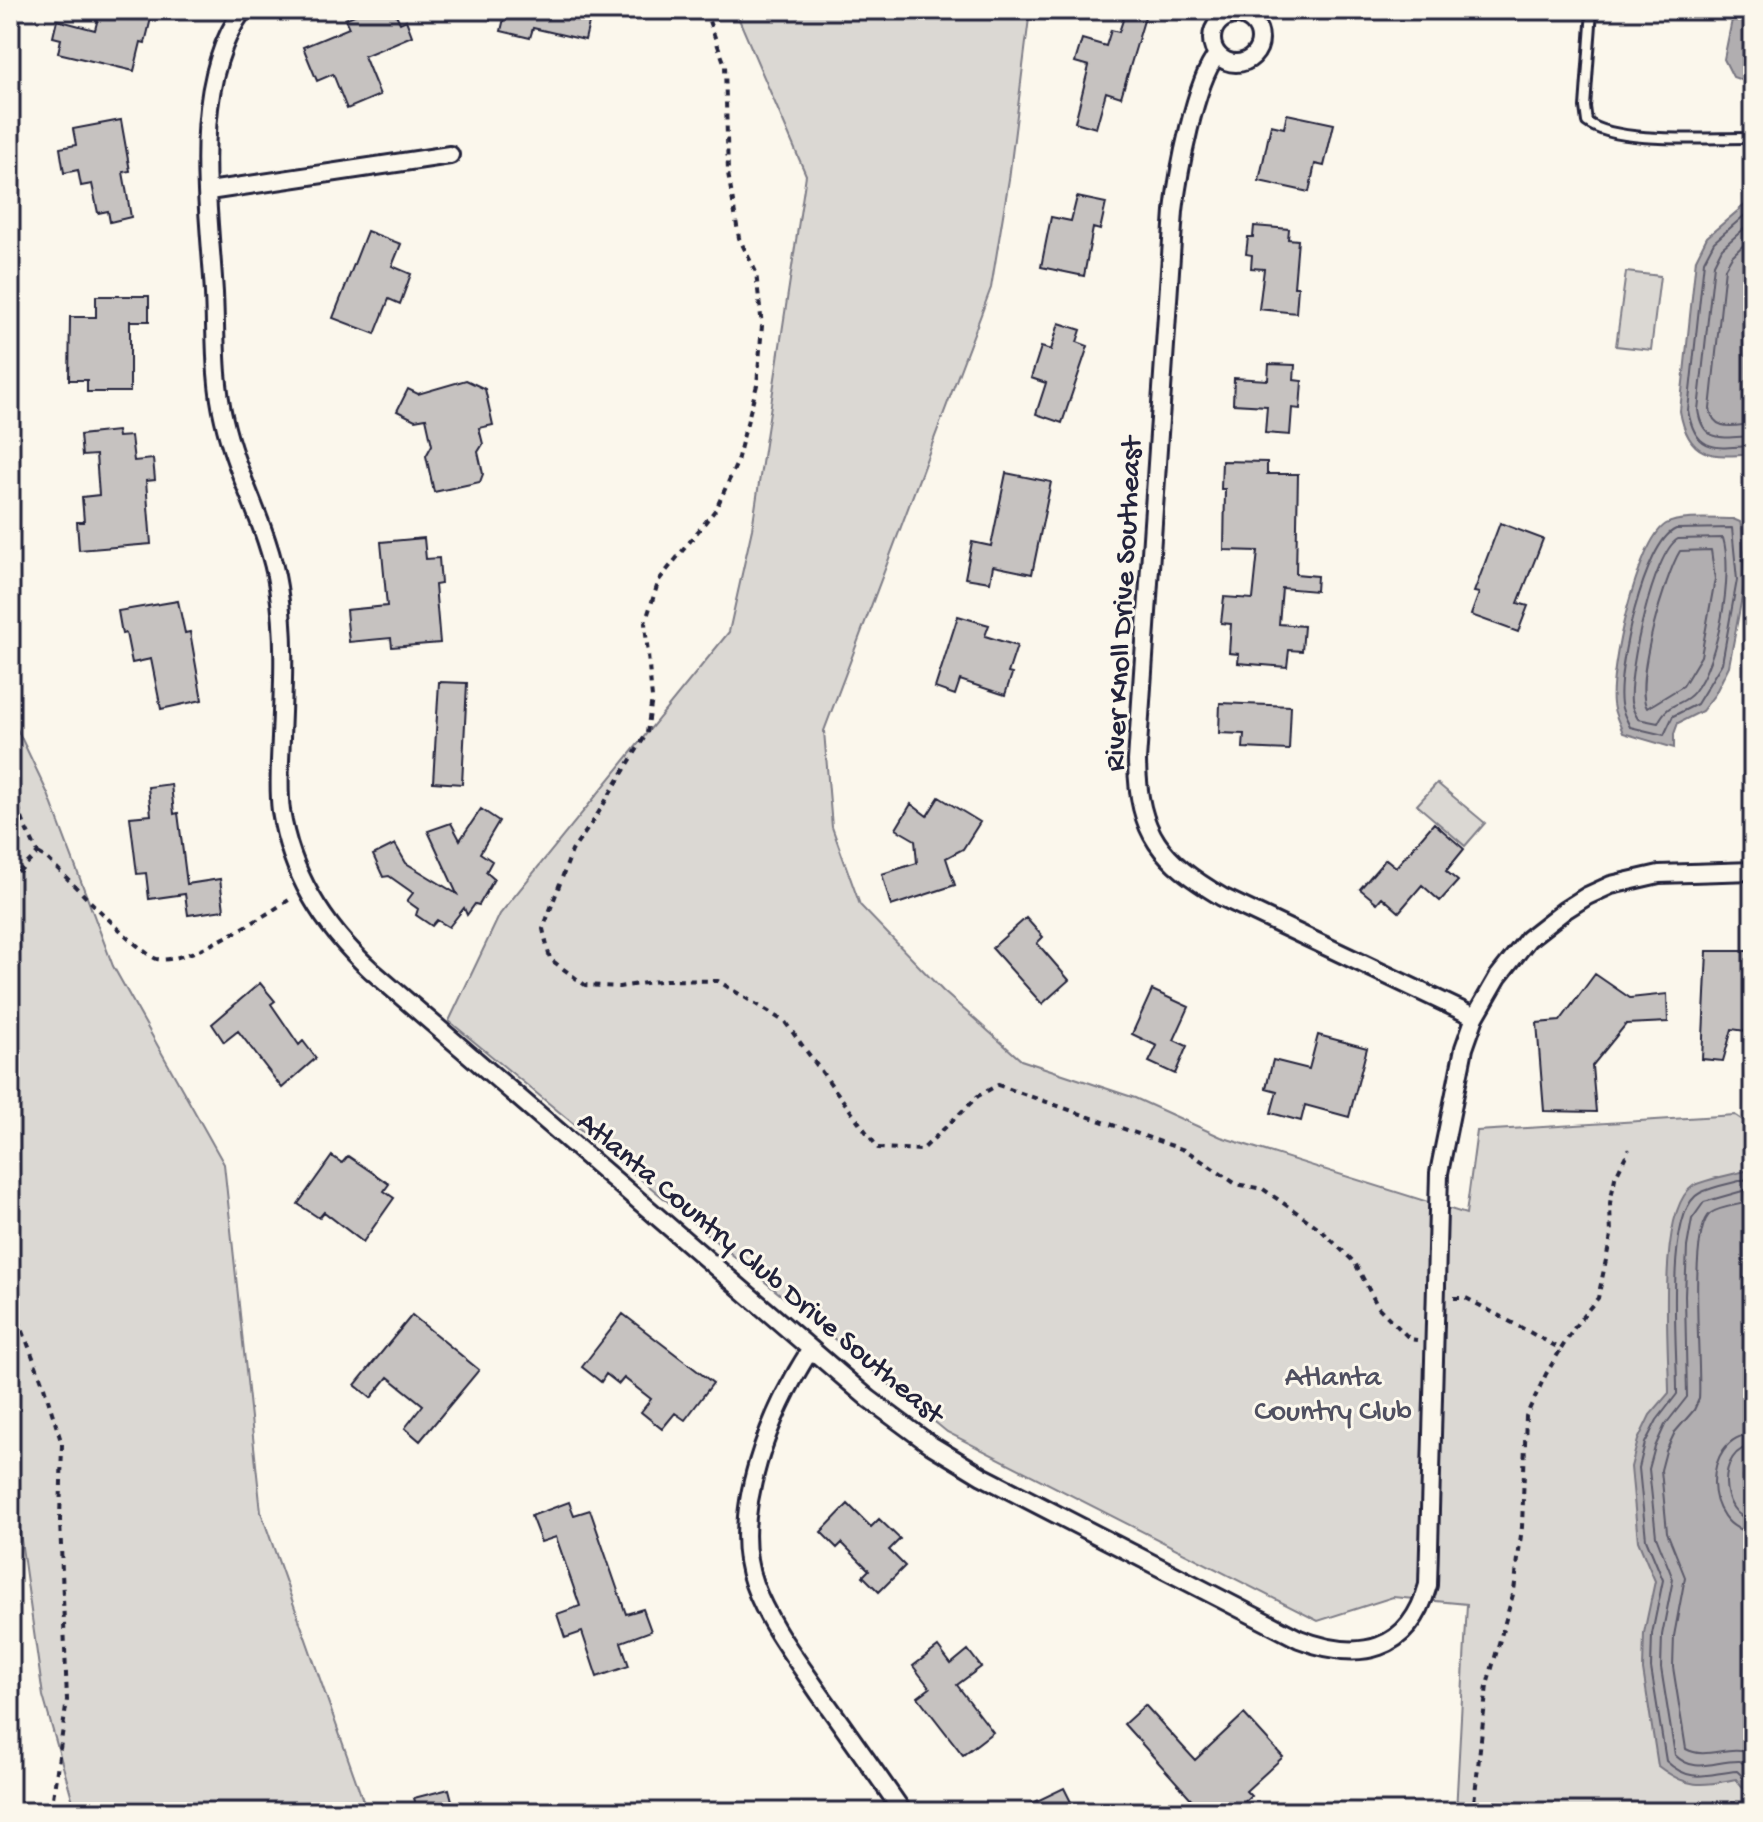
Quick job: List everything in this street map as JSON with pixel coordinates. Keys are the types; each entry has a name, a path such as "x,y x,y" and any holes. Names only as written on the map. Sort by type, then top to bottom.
{"street":[{"name":"Atlanta Country Club Drive Southeast","path":"243,10 227,37 212,84 208,109 206,152 219,392 232,449 261,522 277,583 284,636 281,810 306,889 326,921 353,954 869,1399 931,1445 1045,1511 1299,1639 1326,1648 1360,1652 1383,1645 1405,1630 1414,1620 1428,1585 1439,1173 1464,1048 1475,1017 1498,977 1528,939 1587,896 1611,885 1659,874 1753,871"},
{"name":"River Knoll Drive Southeast","path":"1217,55 1205,74 1179,173 1174,211 1137,761 1137,785 1142,810 1148,830 1160,848 1176,867 1197,883 1475,1017"},
{"path":"209,191 450,155"},
{"path":"811,1349 789,1382 756,1465 749,1502 747,1542 753,1582 795,1658 903,1812"}],"lane":[{"path":"1592,10 1585,107 1587,122 1599,131 1635,136 1753,138"}],"path":[{"path":"705,10 725,65 728,173 739,238 756,272 762,326 757,385 736,465 716,509 659,580 645,623 652,698 647,733 572,851 543,929 550,959 585,985 619,987 665,980 718,981 785,1022 878,1148 922,1150 978,1096 998,1085 1187,1151 1236,1184 1263,1189 1319,1228 1355,1263 1378,1307 1410,1339 1421,1340"},
{"path":"10,784 38,853 151,956 160,960 192,952 225,938 306,889"},
{"path":"10,880 38,853"},
{"path":"1473,1812 1487,1685 1514,1591 1522,1527 1526,1416 1561,1349 1598,1298 1611,1236 1610,1203 1615,1178 1629,1149"},
{"path":"10,1297 62,1444 60,1520 67,1700 51,1812"},
{"path":"1448,1298 1466,1298 1561,1349"}],"green space":[{"name":"Atlanta Country Club","path":"735,10 1030,10 1009,179 991,288 824,731 832,827 860,905 943,991 1021,1060 1135,1098 1221,1137 1466,1214 1477,1131 1735,1115 1753,1127 1753,1812 1456,1812 1467,1604 1393,1597 1318,1621 947,1432 449,1021 500,914 729,632 752,529 806,175"},
{"path":"1626,272 1660,276 1651,350 1616,346"},
{"path":"10,714 48,794 113,966 224,1164 261,1512 367,1812 76,1812 43,1696 10,1462"},
{"path":"1437,783 1485,823 1465,846 1417,805"}],"water":[{"path":"1734,10 1753,10 1753,84 1733,77 1724,59"},
{"path":"1753,198 1753,454 1714,455 1704,452 1689,438 1680,411 1696,259 1707,237"},
{"path":"1733,519 1740,522 1742,529 1745,581 1729,666 1715,694 1702,711 1678,723 1674,748 1623,733 1613,704 1613,688 1620,637 1645,555 1655,536 1672,521"},
{"path":"1753,1169 1753,1458 1743,1477 1753,1516 1753,1795 1736,1779 1695,1784 1678,1779 1658,1766 1643,1670 1644,1633 1655,1581 1638,1541 1631,1467 1638,1440 1650,1415 1669,1393 1667,1283 1669,1251 1681,1200 1693,1186"}],"building":[{"path":"100,10 153,10 134,71 58,53 61,39 53,37 57,20 95,30"},
{"path":"366,10 394,10 400,23 406,20 412,36 364,56 380,95 347,109 333,74 317,81 303,47 349,28 345,19"},
{"path":"506,10 592,10 585,40 533,28 530,38 501,31"},
{"path":"1126,11 1145,17 1121,97 1106,92 1096,128 1075,122 1089,66 1075,62 1082,39 1106,46 1111,30 1119,32"},
{"path":"1287,114 1334,124 1324,166 1315,164 1309,192 1259,181 1271,125 1284,128"},
{"path":"121,120 130,171 123,172 131,217 110,222 108,211 98,213 92,184 81,186 78,170 64,173 60,148 76,145 73,129"},
{"path":"1077,197 1106,203 1100,230 1093,228 1084,276 1041,267 1051,217 1071,221"},
{"path":"1254,226 1289,229 1288,239 1298,240 1294,287 1298,287 1296,313 1259,309 1264,269 1251,268 1252,255 1246,254 1248,237 1253,237"},
{"path":"367,231 401,244 392,266 411,274 400,304 389,299 375,334 333,318"},
{"path":"96,296 149,296 149,321 130,321 130,392 87,392 87,380 69,380 70,317 96,317"},
{"path":"1059,323 1081,330 1077,342 1088,346 1062,423 1036,414 1046,383 1031,378 1041,347 1051,350"},
{"path":"1269,364 1295,365 1294,380 1302,381 1300,409 1292,408 1290,435 1265,433 1267,406 1233,404 1234,378 1268,380"},
{"path":"466,380 485,389 493,425 479,428 483,444 478,452 483,474 480,482 434,492 426,456 432,445 426,418 415,420 397,411 408,389 418,394"},
{"path":"117,431 118,437 131,436 134,461 153,459 155,480 146,481 151,544 79,550 77,522 84,522 82,497 99,495 96,455 82,456 80,435"},
{"path":"1222,461 1267,462 1267,474 1298,474 1296,574 1317,576 1316,591 1282,588 1279,624 1304,626 1302,651 1289,650 1287,667 1238,663 1239,654 1229,653 1231,624 1221,623 1224,597 1253,599 1258,551 1224,550"},
{"path":"1006,473 1051,482 1032,574 993,566 990,582 965,578 972,542 991,546"},
{"path":"1500,523 1543,539 1518,603 1528,606 1518,632 1471,615 1479,593 1474,592"},
{"path":"424,538 426,559 439,558 441,584 435,585 440,643 392,647 391,638 349,642 346,610 387,606 381,542"},
{"path":"178,601 185,633 190,632 202,700 161,709 151,659 132,663 118,611"},
{"path":"958,616 989,625 985,636 1017,646 1005,695 960,680 955,695 935,688"},
{"path":"439,682 467,683 462,784 433,782"},
{"path":"1220,703 1291,706 1289,750 1243,748 1244,734 1219,733"},
{"path":"171,784 187,884 220,879 224,910 188,915 185,894 149,899 146,873 137,874 130,817 151,815 148,787"},
{"path":"939,797 980,822 963,849 946,858 955,885 891,906 882,874 917,863 915,840 896,829 911,804 927,816"},
{"path":"481,809 499,821 480,853 492,861 486,872 494,879 479,905 475,904 467,915 464,908 449,927 437,920 432,926 416,915 418,909 407,901 413,893 389,876 383,877 373,855 395,844 406,863 457,894 428,831 451,823 460,840"},
{"path":"1434,823 1464,849 1446,871 1458,881 1440,901 1422,885 1399,912 1382,897 1377,903 1360,889 1386,859 1396,867"},
{"path":"1026,918 1043,937 1037,943 1069,980 1042,1004 992,948"},
{"path":"1707,951 1753,951 1753,1032 1732,1029 1723,1061 1702,1059"},
{"path":"1595,974 1630,998 1667,994 1668,1022 1626,1024 1592,1066 1596,1112 1544,1111 1537,1023 1560,1021"},
{"path":"260,983 275,1001 271,1004 299,1045 303,1041 316,1058 282,1088 238,1031 224,1042 212,1024"},
{"path":"1152,990 1189,1007 1174,1040 1187,1046 1175,1074 1149,1062 1157,1046 1132,1034"},
{"path":"1318,1035 1367,1048 1349,1117 1305,1105 1301,1121 1271,1113 1277,1091 1266,1088 1273,1060 1309,1069"},
{"path":"332,1156 342,1163 348,1156 389,1184 384,1191 394,1198 363,1242 324,1212 319,1218 298,1204"},
{"path":"623,1314 713,1383 685,1420 675,1413 662,1429 641,1412 651,1399 624,1378 619,1384 606,1374 601,1382 582,1367"},
{"path":"412,1315 479,1370 420,1441 405,1428 423,1405 388,1377 371,1398 355,1385"},
{"path":"569,1502 574,1515 590,1510 626,1614 643,1609 651,1631 621,1642 629,1666 597,1677 582,1632 565,1638 557,1614 580,1606 556,1537 541,1542 531,1516"},
{"path":"848,1504 871,1527 879,1519 900,1539 889,1550 905,1566 879,1592 863,1576 869,1570 842,1543 837,1548 821,1532"},
{"path":"938,1647 951,1664 968,1650 981,1667 957,1685 993,1732 963,1755 918,1697 930,1688 913,1666"},
{"path":"1145,1705 1195,1760 1244,1714 1283,1757 1246,1791 1251,1796 1234,1812 1203,1812 1124,1724"},
{"path":"1064,1788 1076,1812 1014,1812"},
{"path":"449,1789 455,1812 418,1812 414,1798"}]}
